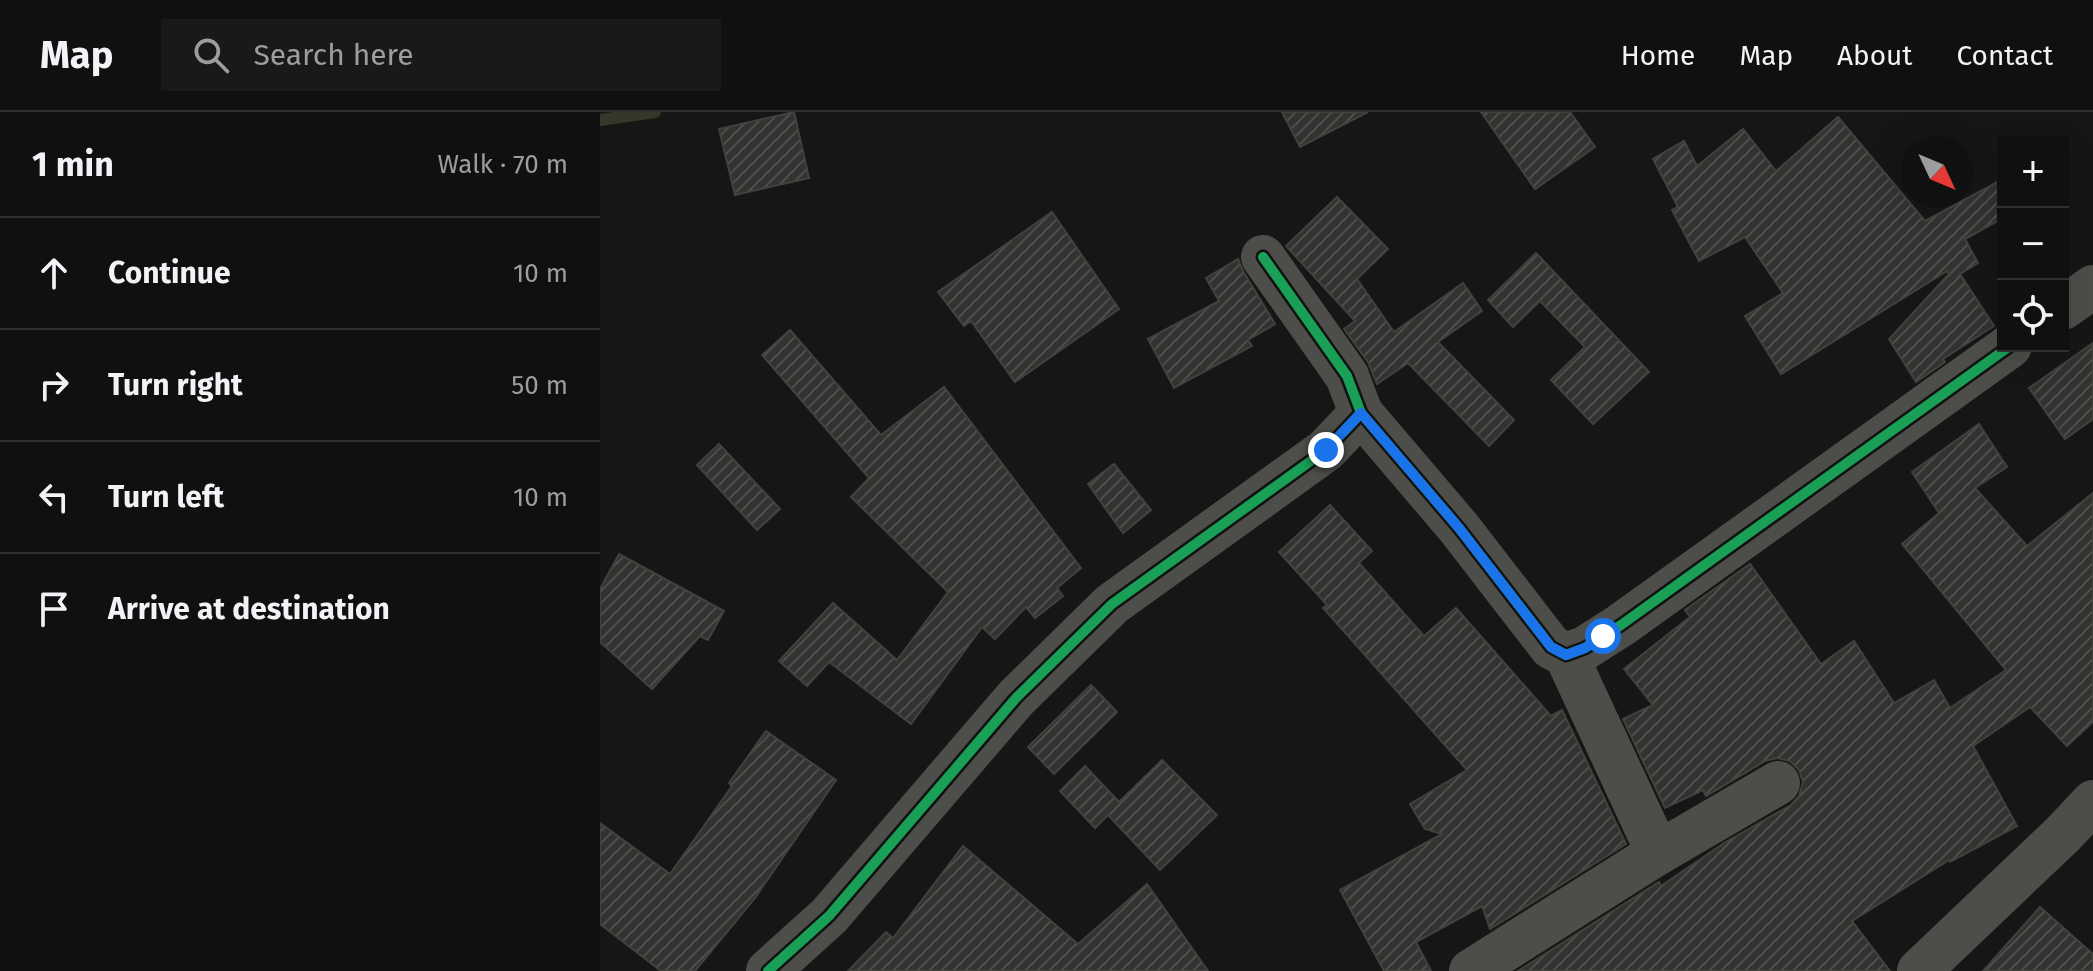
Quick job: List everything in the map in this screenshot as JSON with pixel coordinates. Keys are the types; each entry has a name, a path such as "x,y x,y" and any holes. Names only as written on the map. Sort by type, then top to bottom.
{"street":[{"path":"1263,257 1347,376 1361,413 1459,528 1551,647 1566,655 1658,853"},
{"path":"2069,304 2093,287"},
{"path":"1566,655 1585,648 1621,625 2002,352"},
{"path":"768,971 829,916 1016,698 1112,604 1326,450 1361,413"},
{"path":"1471,971 1658,853 1778,783"},
{"path":"1919,971 2093,802"}],"building":[{"path":"794,112 809,178 735,195 719,129"},
{"path":"1282,112 1368,112 1300,147"},
{"path":"1481,112 1570,112 1595,147 1535,189"},
{"path":"1838,117 1901,192 1901,208 1914,208 1925,221 1949,208 1973,208 1973,195 1997,182 1997,221 1965,239 1978,263 1960,274 1994,326 1943,359 1945,362 1916,382 1889,339 1949,274 1947,271 1781,374 1745,316 1783,293 1745,237 1699,261 1672,210 1678,207 1653,159 1684,141 1697,166 1743,129 1776,171"},
{"path":"1337,197 1388,249 1357,279 1394,332 1463,283 1482,311 1438,342 1514,420 1489,446 1408,363 1377,384 1368,362 1344,329 1355,321 1286,246"},
{"path":"1052,212 1119,309 1015,382 971,321 964,326 938,292"},
{"path":"1536,253 1649,372 1593,424 1551,380 1585,347 1540,301 1513,327 1488,300"},
{"path":"1238,259 1275,324 1248,340 1252,346 1174,388 1148,339 1219,301 1206,278"},
{"path":"790,330 881,435 944,387 1081,568 1057,588 1063,596 1035,618 1026,607 995,639 982,627 911,724 829,662 807,686 779,661 833,603 897,660 948,592 851,497 869,478 762,355"},
{"path":"2093,343 2093,419 2065,439 2029,388"},
{"path":"1979,424 2007,467 1975,488 2027,546 2093,493 2093,722 2067,746 2030,707 1973,746 2017,826 1949,860 1852,921 1890,971 1518,971 1659,882 1661,886 1724,843 1791,805 1799,796 1803,782 1799,770 1790,761 1777,758 1765,761 1706,796 1703,790 1665,808 1623,719 1653,705 1624,669 1690,617 1685,610 1750,564 1821,664 1854,641 1894,703 1934,680 1950,708 2006,670 1902,544 1939,513 1912,472"},
{"path":"719,444 780,509 757,530 697,465"},
{"path":"1114,464 1151,510 1123,533 1088,484"},
{"path":"1330,505 1372,551 1359,563 1424,636 1456,608 1551,716 1562,710 1626,844 1490,929 1482,906 1416,942 1431,971 1384,971 1340,890 1442,834 1425,829 1410,804 1467,770 1323,608 1327,605 1279,552"},
{"path":"619,554 724,611 708,640 700,636 652,689 600,642 600,589"},
{"path":"1091,685 1117,712 1054,774 1028,747"},
{"path":"766,731 836,780 755,898 695,971 661,971 600,924 600,823 670,874 732,786 729,783"},
{"path":"1162,760 1217,815 1160,870 1108,815 1095,828 1060,791 1085,766 1119,802"},
{"path":"963,846 1078,944 1147,884 1208,971 848,971 886,932 893,938"},
{"path":"2040,907 2093,954 2093,971 1983,971"}],"waterway":[{"path":"600,120 655,112"}],"cycle path":[{"path":"768,971 829,916 1016,698 1112,604 1326,450 1361,413 1347,376 1263,257"},
{"path":"1361,413 1459,528 1551,647 1566,655 1585,648 1621,625 2002,352"}],"route":[{"path":"1326,450 1361,413 1459,528 1551,647 1566,655 1585,648 1603,636"}]}
